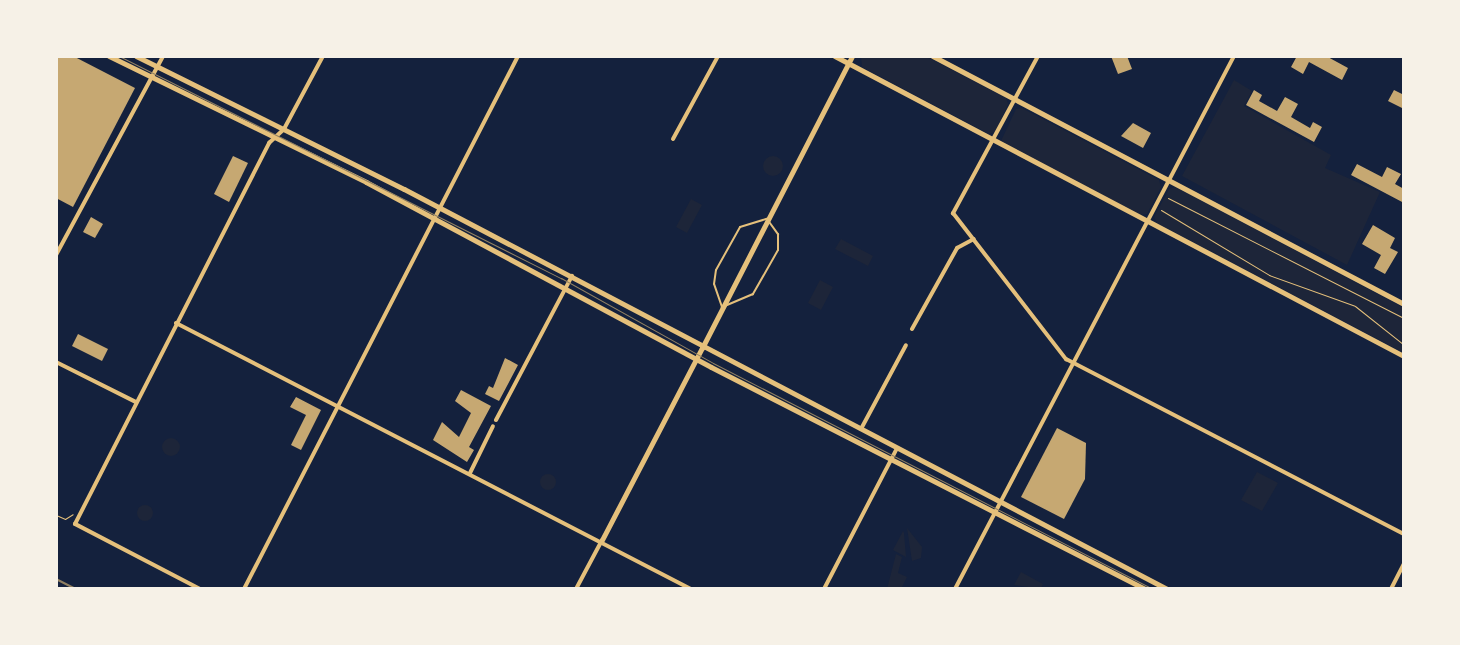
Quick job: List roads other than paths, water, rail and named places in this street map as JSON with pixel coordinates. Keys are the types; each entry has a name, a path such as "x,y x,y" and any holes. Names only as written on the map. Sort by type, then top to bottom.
{"main road":[{"path":"109,56 150,78 274,137 567,286 696,359 892,459 994,514 1145,589"},
{"path":"136,56 572,276 702,348 1167,589"},
{"path":"702,348 852,56"}],"street":[{"path":"56,255 163,56"},
{"path":"200,589 75,524 176,322 274,137 284,129 323,56"},
{"path":"244,589 518,56"},
{"path":"673,139 718,56"},
{"path":"835,56 1404,356"},
{"path":"933,56 1404,304"},
{"path":"1038,56 994,141 953,213 1074,363 1404,534"},
{"path":"956,589 1234,56"},
{"path":"912,329 957,248 974,239"},
{"path":"496,420 572,276"},
{"path":"176,322 602,540 691,589"},
{"path":"860,430 906,345"},
{"path":"576,589 702,348"},
{"path":"56,362 136,402"},
{"path":"470,473 493,426"},
{"path":"824,589 896,450"},
{"path":"1391,589 1404,564"}],"lane":[{"path":"767,219 778,234 778,250 753,294 722,307 714,284 716,270 740,227 767,219"}],"tram line":[{"path":"119,56 561,278 713,363 1152,589"}],"railway":[{"path":"56,579 76,589"}]}
